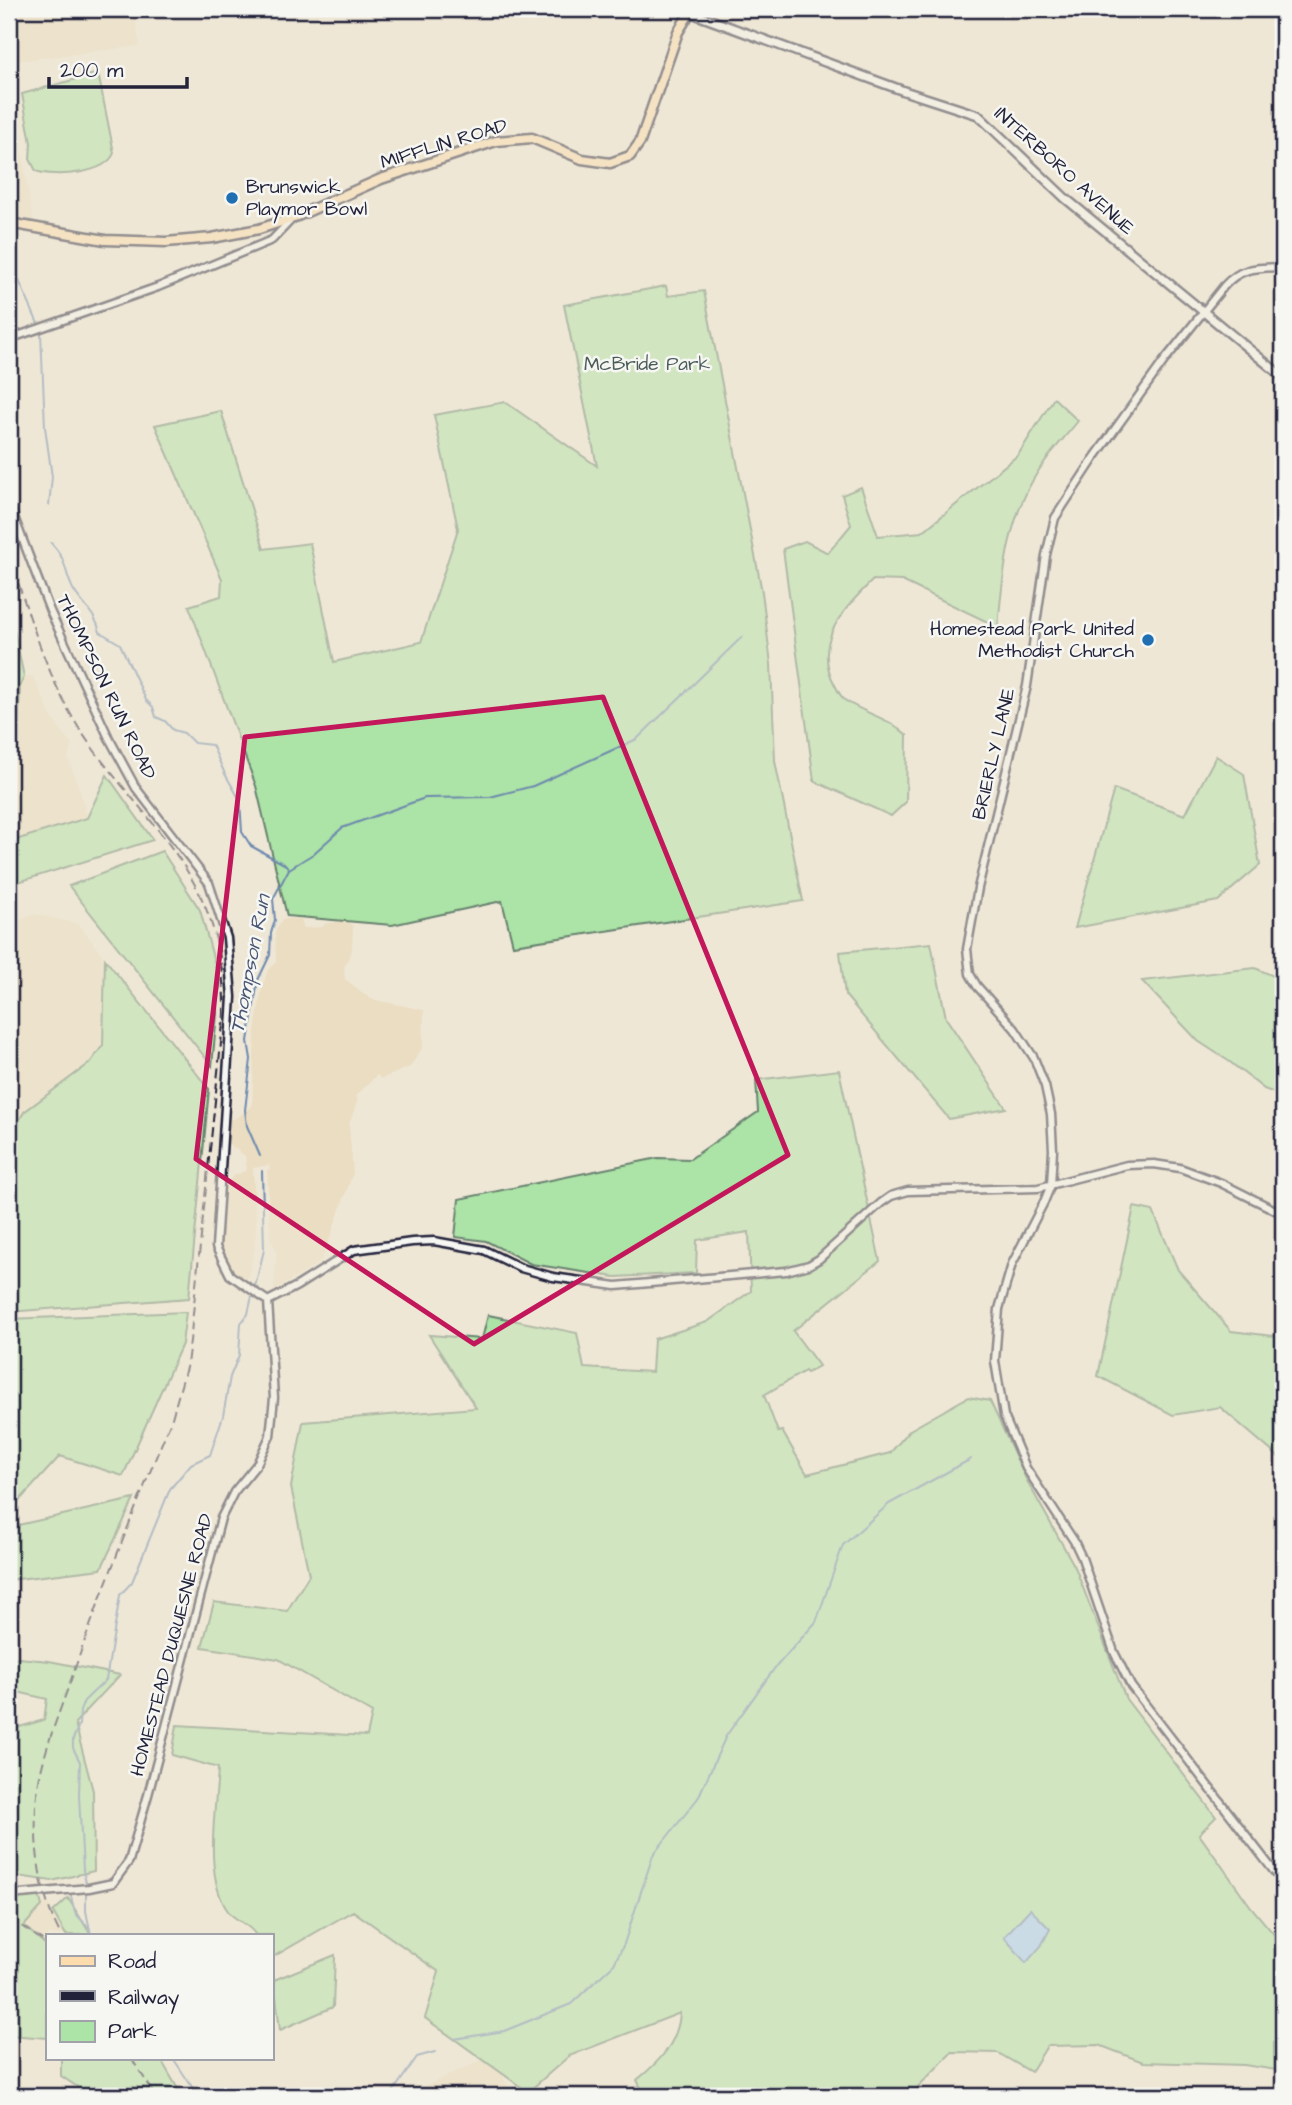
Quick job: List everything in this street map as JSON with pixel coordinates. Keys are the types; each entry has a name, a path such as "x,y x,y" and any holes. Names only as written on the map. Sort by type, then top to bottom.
{"main road":[{"name":"MIFFLIN ROAD","path":"293,218 381,179 496,141 532,138 591,161 610,163 624,159 640,142 678,32 692,9"},
{"name":"INTERBORO AVENUE","path":"692,9 697,15 904,91 978,115 1065,198 1283,377"},
{"path":"9,223 105,240 171,242 240,233 293,218"}],"street":[{"name":"MIFFLIN ROAD","path":"9,339 158,287 272,240 293,218"},
{"name":"BRIERLY LANE","path":"1051,1185 1051,1114 1044,1083 1034,1058 1016,1029 977,986 967,964 968,939 1027,686 1046,555 1055,518 1095,457 1203,311 1234,275 1256,268 1283,267"},
{"name":"THOMPSON RUN ROAD","path":"9,504 50,611 108,738 136,788 209,883 224,927 232,997 216,1247 230,1275 268,1301"},
{"path":"268,1301 298,1286 354,1250 412,1242 434,1241 484,1250 521,1268 553,1277 616,1286 786,1271 809,1265 819,1258 891,1196 908,1191 1038,1188 1127,1166 1154,1164 1180,1168 1221,1183 1283,1213"},
{"path":"1051,1185 1012,1264 999,1310 995,1361 1004,1416 1026,1468 1074,1541 1082,1558 1114,1652 1131,1686 1283,1883"},
{"name":"HOMESTEAD DUQUESNE ROAD","path":"9,1895 89,1888 113,1883 129,1861 221,1518 234,1492 257,1464 270,1436 274,1398 268,1301"}],"highlighted area":[{"path":"603,697 788,1155 474,1344 196,1159 245,737"}],"shaded area":[{"path":"9,9 133,9 140,46 9,62"},
{"path":"9,67 30,204 33,220 9,215"},
{"path":"33,676 51,716 72,745 68,758 87,818 9,842 9,739 18,732 20,686 24,677"},
{"path":"35,914 79,924 105,959 103,1045 90,1063 24,1112 9,1139 9,925"},
{"path":"282,919 301,919 304,928 323,927 324,924 345,920 353,926 352,950 344,968 345,979 371,999 424,1010 423,1047 410,1067 381,1079 377,1075 355,1097 358,1099 349,1125 353,1173 325,1252 319,1263 274,1291 276,1251 270,1236 269,1165 253,1168 255,1249 246,1283 224,1259 219,1240 222,1188 233,1176 247,1170 245,1156 226,1142 227,1119 235,1119 252,1106 255,1031 262,987 268,970 276,962 275,932"},
{"path":"47,1900 65,1934 46,1934 46,1945 24,1926"},
{"path":"493,2055 512,2096 411,2096 414,2091"}],"green space":[{"path":"98,73 114,153 101,166 91,170 67,174 36,171 30,159 31,143 22,94"},
{"name":"McBride Park","path":"666,286 668,296 704,291 762,592 771,664 775,761 803,901 513,945 502,901 392,925 287,916 256,786 189,606 221,596 222,579 155,425 221,411 264,549 310,543 334,662 421,642 458,529 434,415 505,402 597,466 564,305"},
{"path":"1054,398 1078,421 1041,467 1021,505 1005,565 998,627 902,581 873,580 843,613 829,639 828,668 842,697 893,724 907,735 906,802 891,816 814,781 783,549 805,541 828,553 851,525 842,495 861,487 878,536 922,532 1018,455"},
{"path":"9,606 24,677 20,686 18,732 9,739"},
{"path":"1216,756 1244,774 1260,865 1218,901 1075,928 1114,789 1185,815"},
{"path":"107,775 153,840 9,885 9,842 87,818"},
{"path":"162,851 200,910 220,983 212,1066 69,886"},
{"path":"931,943 946,1018 1006,1108 949,1119 845,995 840,952"},
{"path":"105,959 209,1089 189,1298 9,1312 9,1139 24,1112 90,1063 103,1045"},
{"path":"1255,968 1283,980 1283,1096 1264,1089 1198,1041 1142,981"},
{"path":"839,1070 880,1261 793,1331 819,1366 807,1373 805,1371 764,1395 778,1432 782,1431 807,1474 890,1453 910,1430 968,1397 990,1401 1026,1479 1075,1567 1126,1699 1216,1817 1199,1834 1251,1907 1283,1945 1283,2071 1244,2065 1143,2062 1099,2045 1047,2046 1031,2072 998,2053 952,2052 909,2096 645,2096 637,2080 666,2051 676,2034 680,2013 569,2056 528,2092 425,2018 439,1972 353,1911 273,1957 273,1934 255,1934 228,1911 220,1897 213,1861 218,1768 172,1755 177,1725 367,1736 372,1713 278,1659 202,1647 214,1602 287,1611 309,1575 291,1487 303,1422 476,1408 429,1335 482,1339 488,1315 577,1333 584,1368 652,1372 654,1339 707,1322 751,1291 749,1232 697,1240 696,1273 615,1277 531,1264 486,1241 455,1237 459,1199 658,1158 690,1159 758,1112 756,1080"},
{"path":"1134,1207 1153,1211 1178,1270 1231,1331 1283,1337 1283,1461 1220,1407 1173,1415 1098,1376"},
{"path":"186,1312 182,1344 123,1476 60,1456 9,1512 9,1319"},
{"path":"134,1499 101,1569 9,1580 9,1527"},
{"path":"9,1657 49,1661 120,1675 75,1723 93,1791 94,1871 52,1881 9,1875 12,1729 44,1720 47,1699 9,1690"},
{"path":"39,1895 42,1906 24,1926 46,1945 46,2038 9,2035 9,1896"},
{"path":"68,1898 90,1934 65,1934 53,1912"},
{"path":"335,1955 333,2007 280,2030 274,1980"},
{"path":"61,2060 161,2060 182,2096 91,2096 61,2076"}],"water":[{"path":"1030,1909 1050,1929 1041,1946 1026,1963 1004,1937"}],"waterway":[{"name":"Thompson Run","path":"17,276 39,326"},
{"name":"Thompson Run","path":"41,333 45,427 52,477 49,505"},
{"name":"Thompson Run","path":"51,543 63,560 73,589 92,614 100,632 120,644 156,717 165,721 173,730 184,733 194,743 212,745 240,800 242,832 251,846 289,869 273,899 275,920 271,933 270,955 258,980 248,1041 251,1059 245,1110 247,1126 260,1156"},
{"path":"289,869 313,854 342,828 425,798 490,797 533,786 637,739 743,636"},
{"name":"Thompson Run","path":"255,1287 264,1250 262,1171"},
{"name":"Thompson Run","path":"86,1883 79,1796 80,1762 73,1748 80,1711 84,1701 106,1680 120,1595 132,1582 170,1489 191,1464 210,1455 223,1416 230,1377 239,1355 241,1323 248,1314 252,1296"},
{"path":"454,2039 504,2031 571,2004 614,1964 624,1944 653,1855 698,1798 726,1736 774,1669 816,1622 843,1545 889,1504 971,1459"},
{"path":"70,1892 75,1913 90,1929"},
{"name":"Thompson Run","path":"86,1892 86,1911 91,1934"},
{"path":"390,2096 417,2057 435,2052"},
{"name":"Thompson Run","path":"174,2060 198,2096"}],"railway":[{"path":"9,555 44,655 70,713 98,755 162,834 199,892 217,943 224,996 187,1364 172,1418 108,1579 55,1724 38,1789 37,1855 43,1889 61,1934"},
{"path":"9,1918 46,1942"},
{"path":"132,2060 156,2096"}],"place":[{"name":"Brunswick Playmor Bowl","path":"232,198"},
{"name":"Homestead Park United Methodist Church","path":"1148,640"}]}
